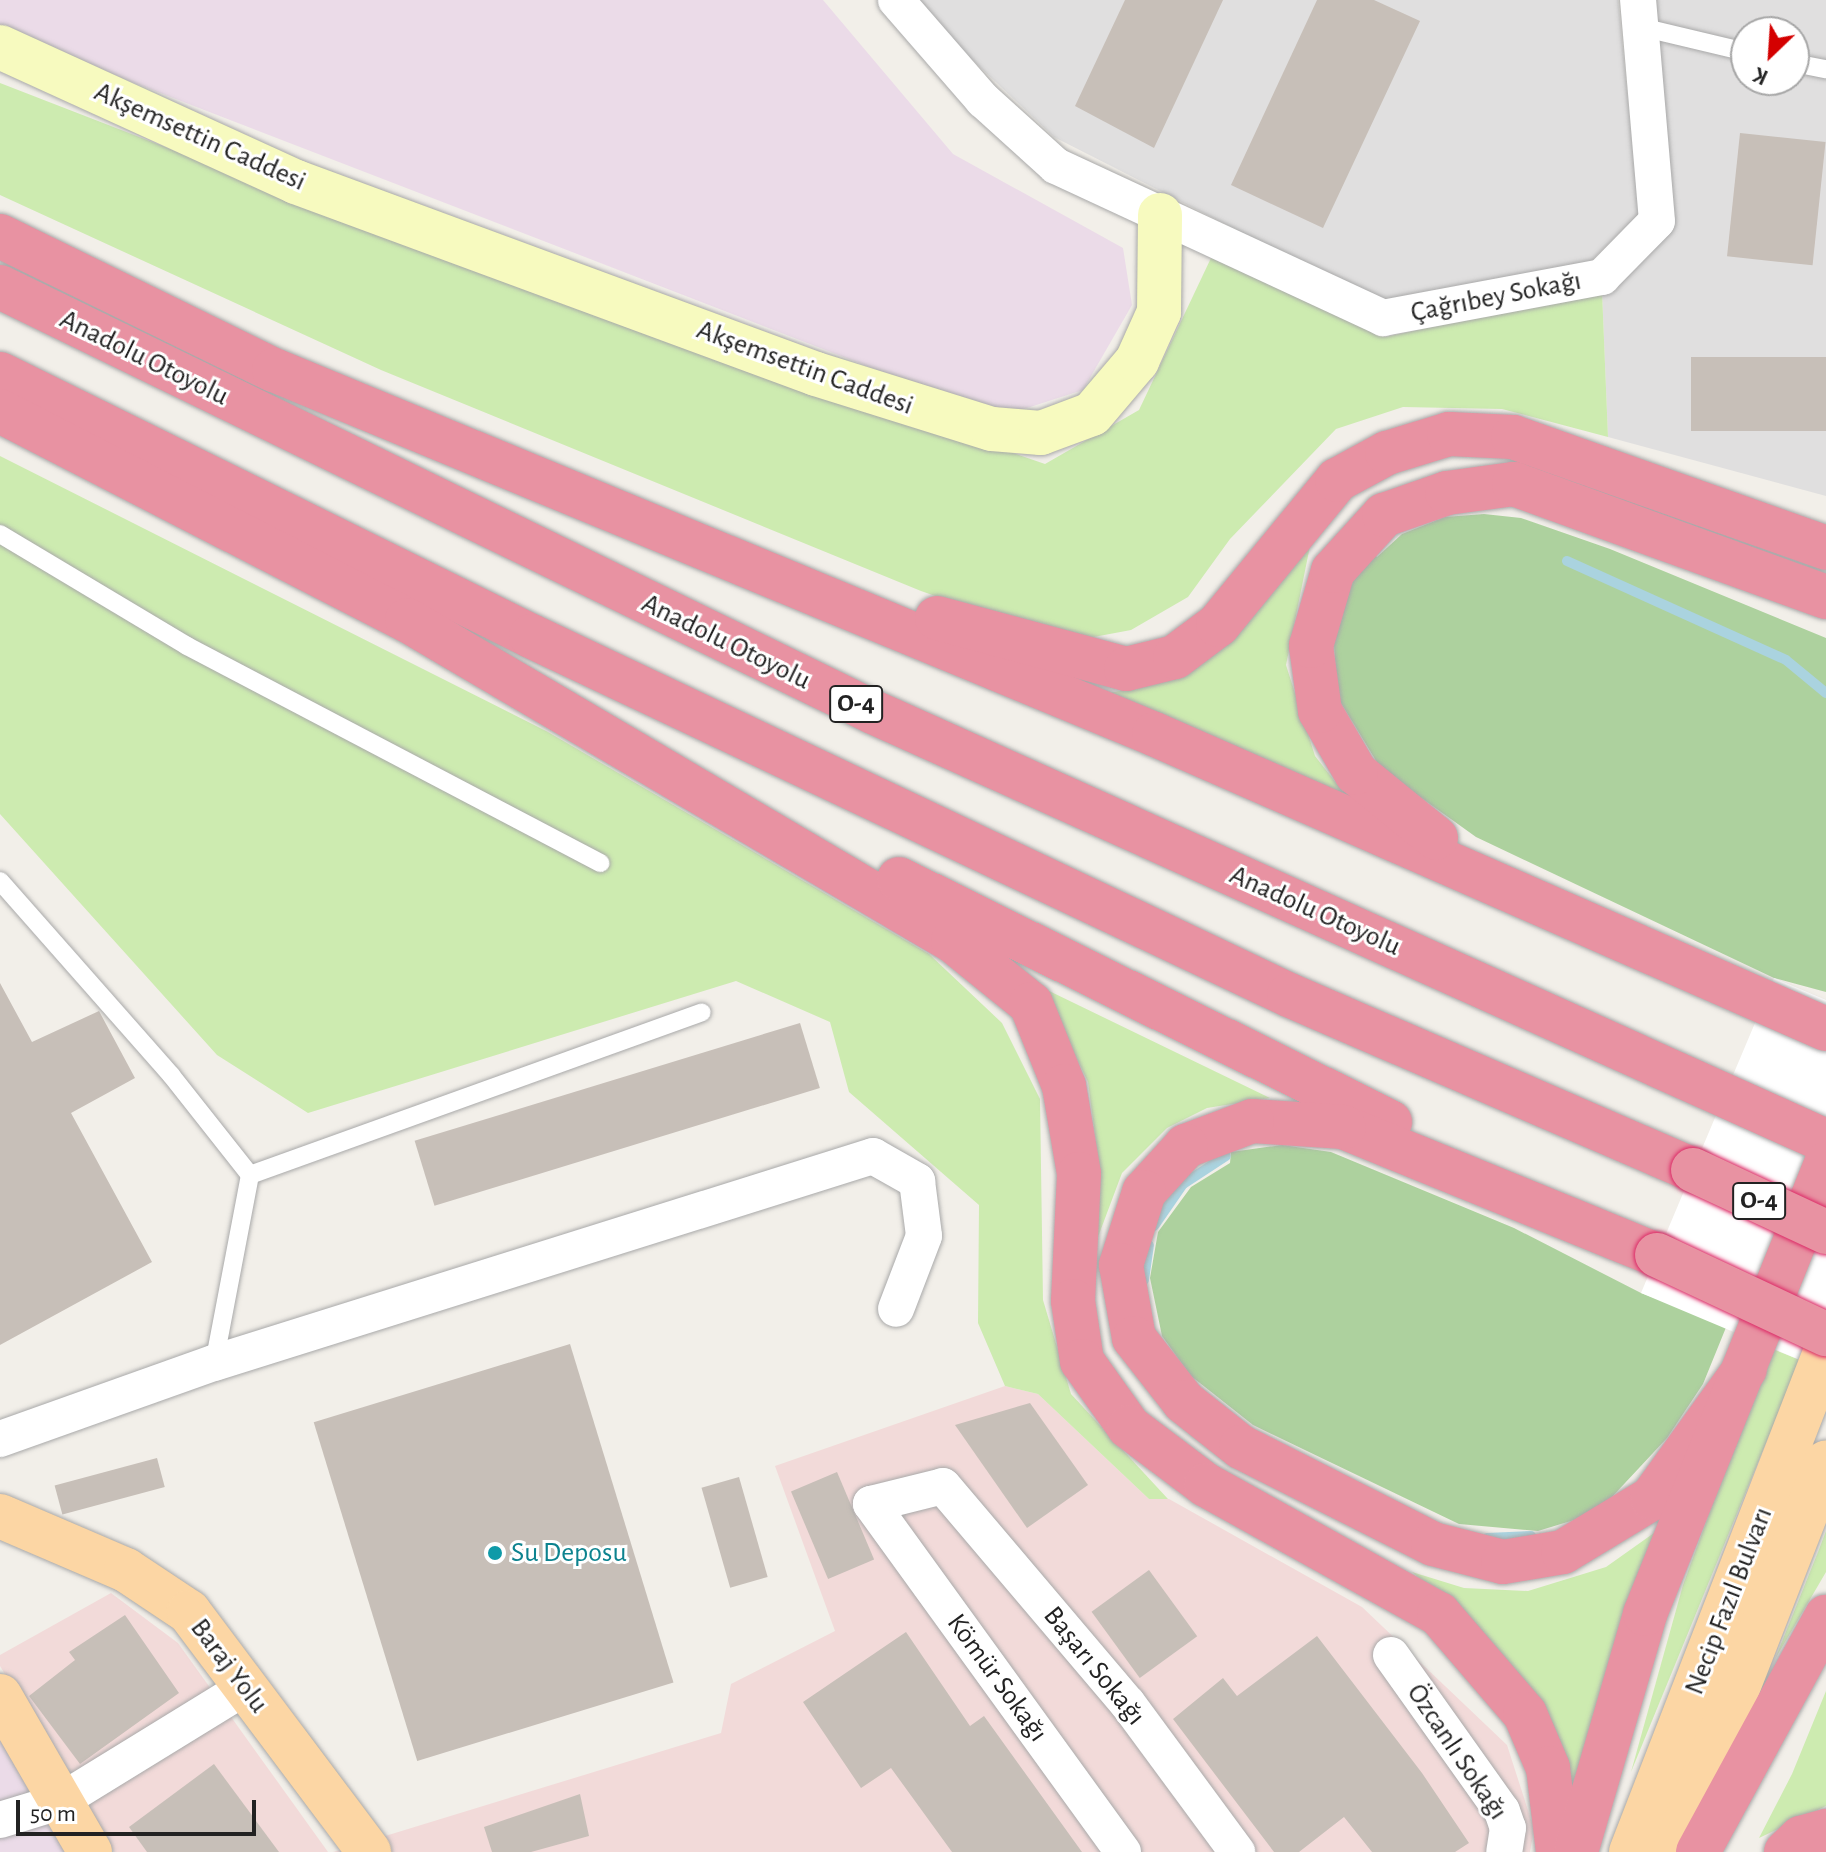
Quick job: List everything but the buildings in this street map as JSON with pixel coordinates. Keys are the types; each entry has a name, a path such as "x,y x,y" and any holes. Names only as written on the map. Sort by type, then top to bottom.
{"highway":[{"path":"0,236 274,370 1154,734 1826,1029"},
{"name":"Anadolu Otoyolu","path":"0,287 873,712 1826,1141"},
{"name":"O-4","path":"0,374 503,622 1289,995 1693,1170 1826,1232"},
{"path":"0,411 407,620 953,941 1031,1004 1064,1086 1079,1174 1073,1301 1082,1361 1129,1427 1206,1485 1439,1614 1525,1714 1548,1768 1558,1852"},
{"path":"680,539 1070,658 1126,669 1175,657 1218,625 1337,480 1387,453 1449,434 1513,437 1826,548"},
{"path":"1764,1001 1454,849 1396,811 1356,773 1320,711 1311,646 1333,571 1384,515 1447,493 1514,484 1826,597"},
{"path":"582,721 1657,1255 1826,1334"},
{"path":"1657,1255 1344,1127 1252,1121 1186,1146 1144,1192 1121,1265 1134,1338 1184,1402 1241,1447 1433,1544 1503,1562 1563,1552 1652,1498 1745,1369"},
{"path":"1576,1852 1645,1614 1826,1164"},
{"path":"1698,1852 1826,1617"},
{"path":"1786,1852 1801,1838 1826,1831"}],"main road":[{"name":"Akşemsettin Caddesi","path":"0,47 296,182 816,374 992,429 1041,433 1092,414 1137,361 1159,312 1160,215"},
{"name":"Necip Fazıl Bulvarı","path":"1631,1852 1826,1350"},
{"name":"Necip Fazıl Bulvarı","path":"1674,1852 1826,1463"},
{"name":"Baraj Yolu","path":"0,1516 126,1570 189,1612 369,1852"},
{"path":"0,1696 90,1852"}],"street":[{"path":"896,0 983,100 1056,166 1160,215"},
{"name":"Çağrıbey Sokağı","path":"1160,215 1383,318 1602,277 1657,221 1639,13"},
{"path":"0,1439 214,1363 873,1156 917,1181 924,1236 896,1309"},
{"name":"Başarı Sokağı","path":"871,1504 943,1486 1128,1704 1237,1852"},
{"name":"Kömür Sokağı","path":"871,1504 1123,1852"},
{"name":"Özcanlı Sokağı","path":"1391,1655 1502,1811 1508,1828 1504,1852"},
{"path":"0,1820 59,1802 246,1687"}],"lane":[{"path":"1639,13 1730,46"},
{"path":"0,534 187,646 600,863"},
{"path":"0,881 171,1075 250,1175 214,1363"},
{"path":"250,1175 702,1012"}],"shaded area":[{"path":"0,0 823,0 953,154 1123,248 1132,305 1083,390 999,417 0,31"},
{"path":"919,0 1618,0 1639,214 1590,262 1434,295 1377,301 1054,137 944,33"},
{"path":"1652,0 1826,0 1826,496 1608,437 1602,291 1671,228"},
{"path":"1005,1386 1038,1394 1149,1499 1169,1499 1362,1607 1507,1745 1534,1829 1530,1852 333,1852 721,1733 731,1684 835,1631 775,1466"},
{"path":"111,1593 178,1643 328,1852 114,1852 0,1666 0,1655"},
{"path":"0,1734 71,1852 0,1852"}],"green space":[{"path":"0,83 469,265 1045,464 1139,410 1211,258 1385,337 1602,291 1608,437 1502,409 1403,407 1336,429 1230,539 1188,597 1131,630 1067,642 921,591 381,370 0,195"},
{"path":"0,456 548,732 929,954 1002,1023 1040,1099 1043,1300 1071,1394 1168,1499 1149,1499 1038,1394 1005,1386 978,1323 979,1205 849,1092 830,1022 736,981 308,1113 217,1055 0,814"},
{"path":"1484,514 1521,518 1610,549 1826,638 1826,992 1774,978 1476,837 1381,769 1338,698 1333,632 1349,581 1371,552 1377,557 1402,534 1445,517"},
{"path":"1310,546 1286,665 1315,756 1347,797 1105,694 1148,685 1227,640"},
{"path":"1043,988 1270,1098 1207,1108 1167,1128 1122,1173 1092,1253 1098,1158 1088,1082"},
{"path":"1282,1145 1331,1152 1514,1228 1641,1293 1727,1325 1703,1384 1667,1438 1597,1513 1538,1531 1459,1524 1253,1425 1191,1376 1162,1336 1150,1278 1158,1232 1191,1187 1230,1163 1231,1152"},
{"path":"1770,1348 1800,1360 1631,1772 1683,1585"},
{"path":"1661,1528 1580,1802 1552,1733 1488,1638 1412,1572 1464,1588 1528,1591 1606,1567"},
{"path":"1826,1531 1826,1572 1775,1659 1818,1552"},
{"path":"1826,1691 1826,1806 1759,1838 1792,1774"}],"pier":[{"path":"1774,978 1826,1000 1826,1371 1641,1293"}],"waterway":[{"path":"1567,561 1786,660 1826,693"},
{"path":"1154,1226 1183,1184 1226,1156"},
{"path":"1144,1280 1149,1245"},
{"path":"1487,1538 1531,1536"}],"place":[{"name":"Su Deposu","path":"495,1553"}]}
